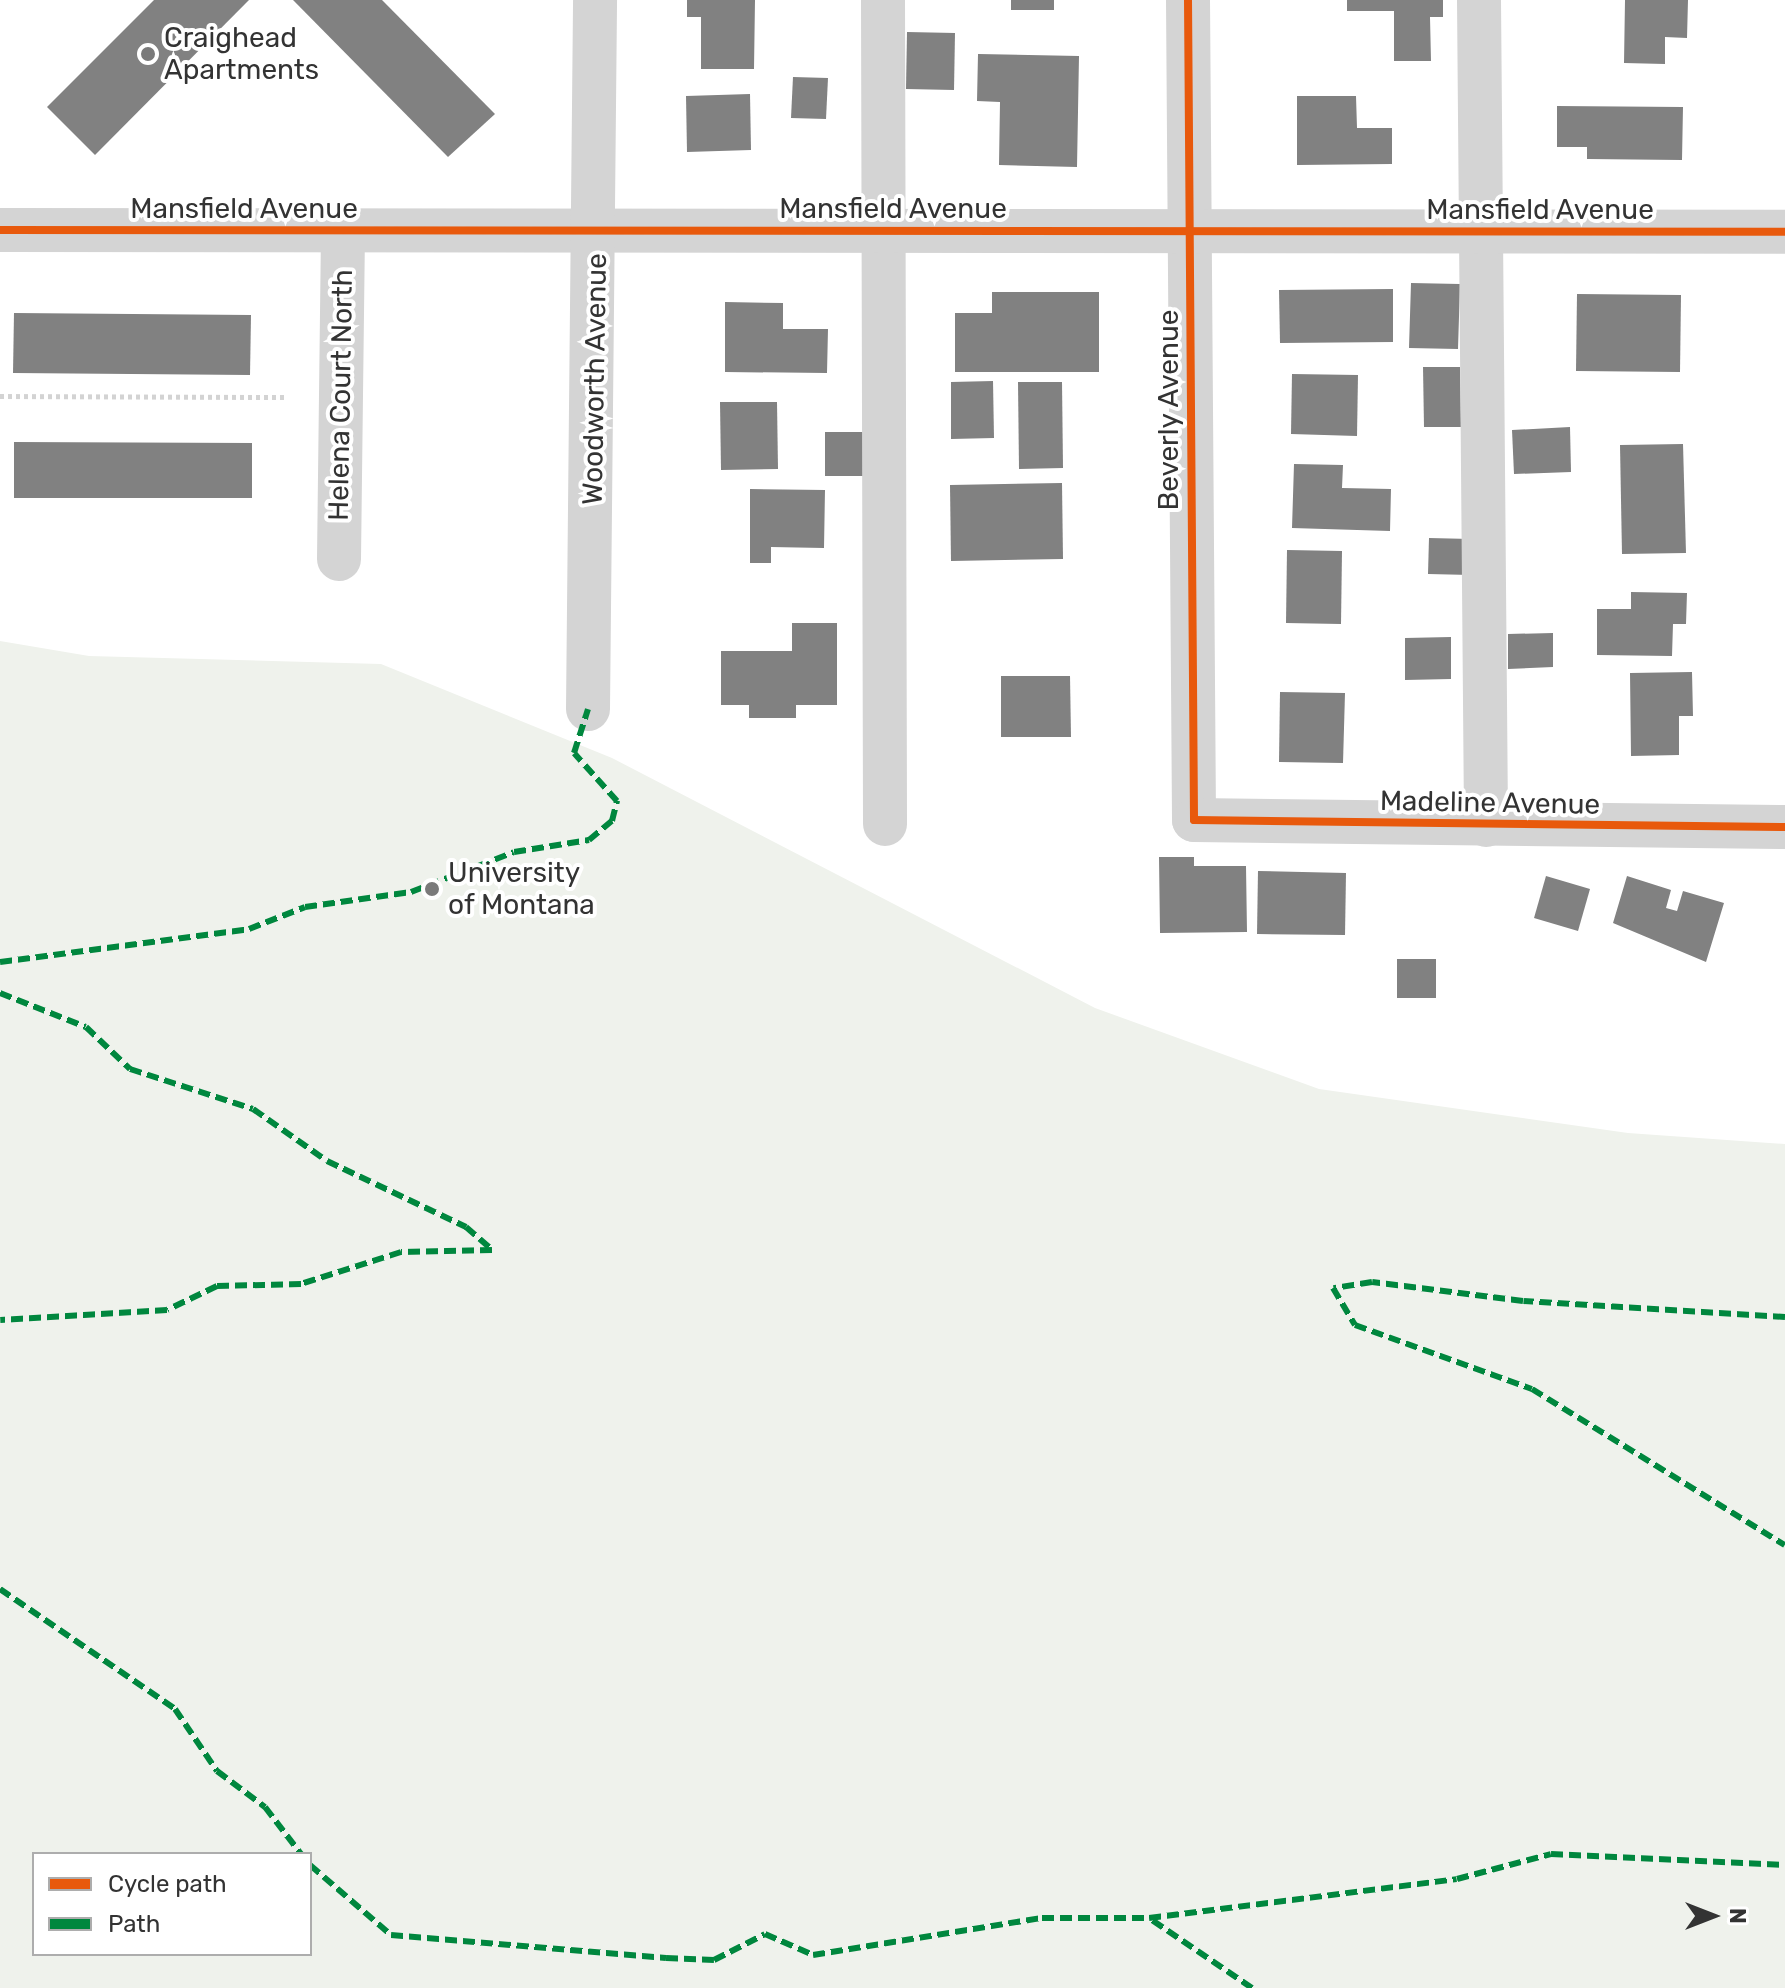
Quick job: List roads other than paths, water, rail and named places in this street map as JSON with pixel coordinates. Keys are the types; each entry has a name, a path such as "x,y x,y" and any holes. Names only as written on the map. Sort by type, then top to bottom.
{"street":[{"name":"Woodworth Avenue","path":"588,709 598,229 595,0"},
{"path":"883,0 885,824"},
{"name":"Beverly Avenue","path":"1188,0 1194,820"},
{"path":"1479,0 1478,232 1486,825"},
{"name":"Mansfield Avenue","path":"0,230 1785,232"},
{"name":"Helena Court North","path":"339,559 343,231"},
{"name":"Madeline Avenue","path":"1194,820 1785,827"}],"place":[{"name":"Craighead Apartments","path":"148,54"},
{"name":"University of Montana","path":"432,889"}]}
